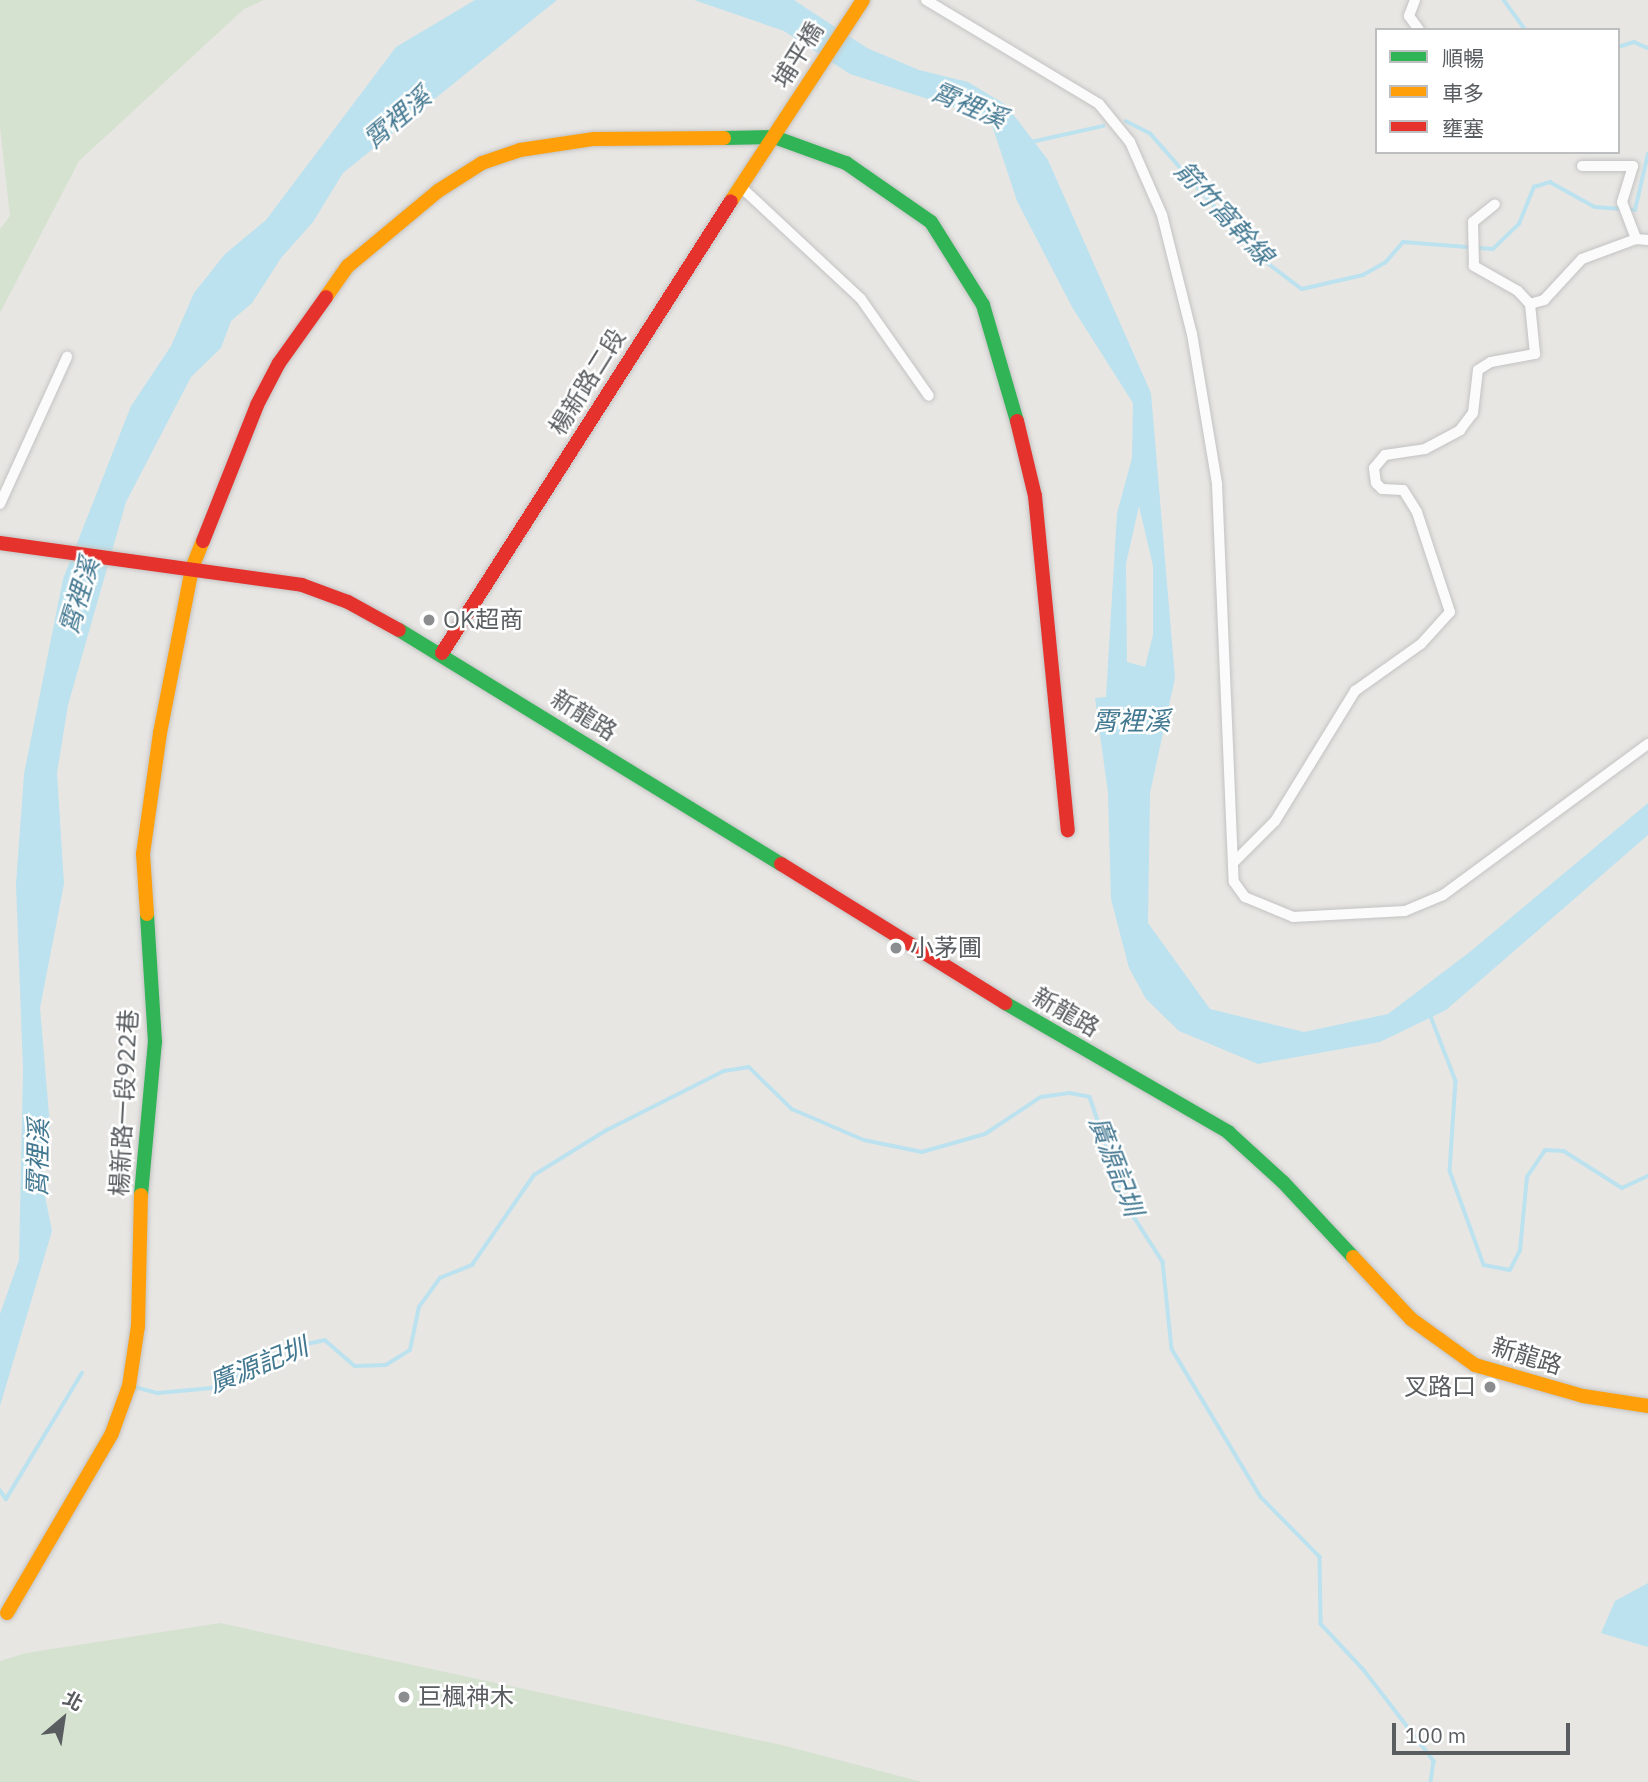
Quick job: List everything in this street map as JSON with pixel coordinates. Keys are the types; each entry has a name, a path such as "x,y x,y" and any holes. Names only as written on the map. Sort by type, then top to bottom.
{"street":[{"name":"埔平橋","path":"774,137 863,0"},
{"path":"926,0 1099,104 1130,142 1162,215 1192,334 1217,484 1234,882 1245,897 1270,911 1293,917 1330,918 1405,911 1443,895 1648,744"},
{"path":"1415,0 1409,16 1418,28"},
{"name":"楊新路二段","path":"443,653 774,137"},
{"name":"楊新路一段922巷","path":"7,1614 107,1443 130,1386 138,1326 142,1160 155,1042 143,854 159,733 192,568 257,405 279,363 348,266 438,191 482,163 520,150 594,139 774,137"},
{"path":"774,137 846,163 932,222 983,305 1007,379 1035,496 1068,830"},
{"path":"1530,304 1544,300 1582,259 1642,239 1622,202 1633,166 1582,166"},
{"path":"741,187 861,299 929,396"},
{"path":"1233,863 1275,821 1355,691 1421,644 1450,612 1417,512 1403,490 1382,489 1376,483 1374,468 1385,454 1425,449 1460,430 1473,413 1478,370 1491,362 1535,354 1530,304 1518,290 1474,266 1473,222 1495,204"},
{"path":"0,504 67,357"},
{"name":"新龍路","path":"0,543 302,585 348,602 443,653 1011,1007 1228,1132 1283,1182 1411,1319 1475,1365 1583,1396 1648,1406"}],"green space":[{"path":"0,0 264,0 244,9 79,161 0,313 0,229 10,216 0,127"},
{"path":"220,1623 786,1746 922,1782 0,1782 0,1661 26,1653"}],"water":[{"name":"霄裡溪","path":"475,0 557,0 343,173 313,222 281,258 252,303 231,321 221,348 191,377 126,502 68,705 57,773 64,884 40,1008 50,1126 42,1181 52,1231 0,1406 0,1314 19,1260 23,1069 16,884 24,774 63,579 131,406 171,346 194,293 225,254 266,220 396,47"},
{"name":"霄裡溪","path":"694,0 794,0 867,48 919,70 968,82 1006,105 1048,160 1151,393 1175,678 1150,793 1148,923 1210,1009 1304,1032 1388,1014 1471,951 1648,803 1648,835 1446,1010 1380,1042 1258,1064 1179,1031 1146,999 1129,968 1111,899 1108,793 1095,698 1106,697 1117,513 1132,458 1133,403 1072,307 1017,201 990,119 850,74 784,31","holes":["1139,506 1153,566 1153,635 1145,667 1127,662 1126,564"]},
{"path":"1648,1583 1648,1647 1601,1633 1615,1601"}],"waterway":[{"name":"箭竹窩幹線","path":"1504,0 1525,28"},
{"name":"箭竹窩幹線","path":"1620,46 1634,42 1648,48"},
{"name":"箭竹窩幹線","path":"1126,121 1150,133 1257,255 1302,289 1363,275 1385,263 1403,242 1493,249 1519,224 1534,187 1550,182 1595,207 1635,210 1648,154"},
{"name":"箭竹窩幹線","path":"1031,142 1103,126"},
{"path":"1430,1014 1456,1081 1450,1171 1484,1265 1510,1270 1520,1250 1527,1177 1545,1150 1564,1151 1622,1188 1648,1176"},
{"name":"廣源記圳","path":"135,1387 158,1393 212,1388 288,1348 325,1340 355,1366 386,1365 410,1350 419,1307 440,1278 472,1265 534,1175 607,1130 724,1071 749,1067 792,1109 864,1140 922,1152 985,1134 1041,1097 1070,1093 1090,1097 1127,1206 1163,1262 1172,1349 1261,1497 1320,1557 1321,1624 1364,1670 1434,1761 1431,1782"},
{"name":"廣源記圳","path":"0,1490 6,1499 82,1373"}],"traffic: fast":[{"path":"724,138 774,137 846,163 931,222 983,305 1017,421"},
{"path":"399,630 781,864"},
{"path":"141,1195 155,1042 147,914"},
{"path":"1005,1003 1228,1132 1283,1182 1353,1257"}],"traffic: slow":[{"path":"731,201 863,0"},
{"path":"326,297 348,266 438,191 482,163 520,150 594,139 724,138"},
{"path":"147,914 143,854 160,733 192,568 203,541"},
{"path":"7,1613 112,1433 129,1386 138,1326 141,1195"},
{"path":"1353,1257 1411,1319 1475,1365 1583,1396 1648,1406"}],"traffic: jam":[{"path":"442,653 731,201"},
{"path":"203,541 257,405 279,363 326,297"},
{"path":"1017,421 1035,496 1068,830"},
{"path":"0,543 302,585 348,602 399,630"},
{"path":"781,864 1005,1003"}],"place":[{"name":"OK超商","path":"429,620"},
{"name":"小茅圃","path":"896,948"},
{"name":"叉路口","path":"1490,1387"},
{"name":"巨楓神木","path":"404,1697"}]}
